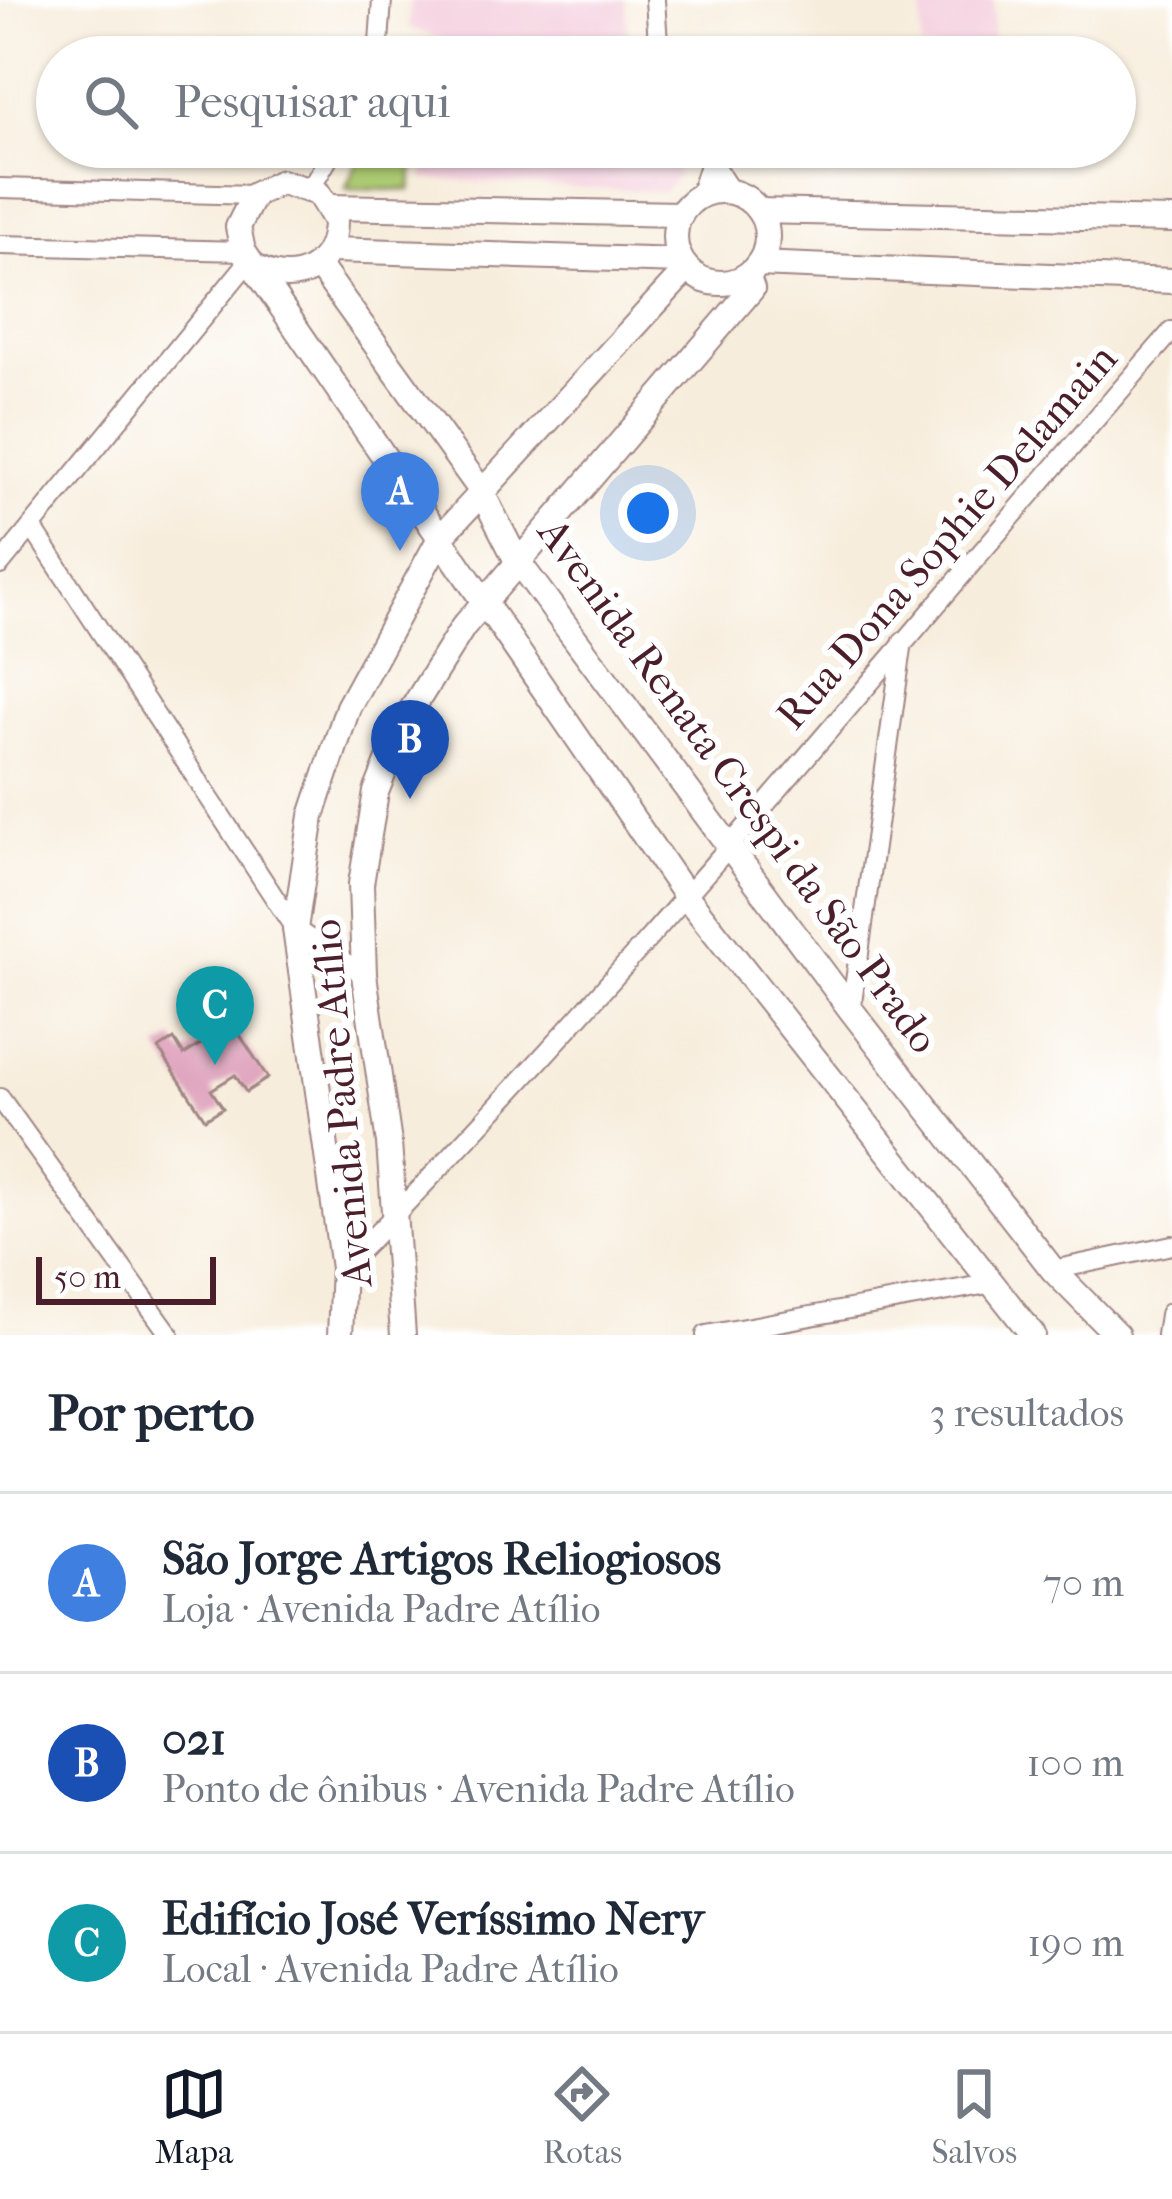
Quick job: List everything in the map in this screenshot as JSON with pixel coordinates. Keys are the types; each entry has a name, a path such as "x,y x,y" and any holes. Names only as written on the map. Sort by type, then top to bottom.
{"street":[{"path":"380,36 382,0"},
{"path":"655,0 658,36"},
{"path":"311,188 322,168"},
{"path":"684,265 674,237 701,168"},
{"path":"715,168 731,192 760,211 1172,220"},
{"path":"0,188 254,194 281,182 311,188 329,207 334,221 325,258"},
{"path":"329,207 689,205 731,192"},
{"path":"254,194 238,227 250,260 483,604 686,896 988,1284 1033,1335"},
{"path":"753,270 767,232 760,211"},
{"path":"0,245 250,260 288,278 325,258 684,265 723,283 753,270 1172,281"},
{"name":"Avenida Renata Crespi da São Prado","path":"325,258 481,489 516,559 850,1010 1053,1270 1117,1335"},
{"path":"0,565 250,260"},
{"name":"Avenida Padre Atílio","path":"340,1335 344,1268 296,929 312,816 348,707 440,538 684,265"},
{"name":"Avenida Padre Atílio","path":"403,1335 389,1143 364,975 361,884 376,792 404,722 483,604 516,559 752,289 753,270"},
{"name":"Rua Dona Sophie Delamain","path":"344,1268 730,847 904,637 1172,331"},
{"path":"32,527 296,929 364,975"},
{"path":"850,1010 904,637"},
{"path":"0,1098 170,1335"},
{"path":"1053,1270 1172,1245"},
{"path":"706,1335 988,1284"},
{"path":"1168,1335 1172,1316"}],"shaded area":[{"path":"410,0 626,0 627,36 434,36 409,28"},
{"path":"922,0 994,0 993,36 921,36"},
{"path":"425,168 676,168 677,176 663,192 423,179"}],"green space":[{"path":"355,168 414,168 410,190 346,189"}],"building":[{"path":"219,1003 268,1078 246,1092 235,1075 211,1090 223,1108 205,1119 159,1049 174,1039 184,1055 210,1038 196,1018"}],"place":[{"name":"São Jorge Artigos Reliogiosos","path":"400,551"},
{"name":"021","path":"410,799"},
{"name":"Edifício José Veríssimo Nery","path":"215,1065"}]}
